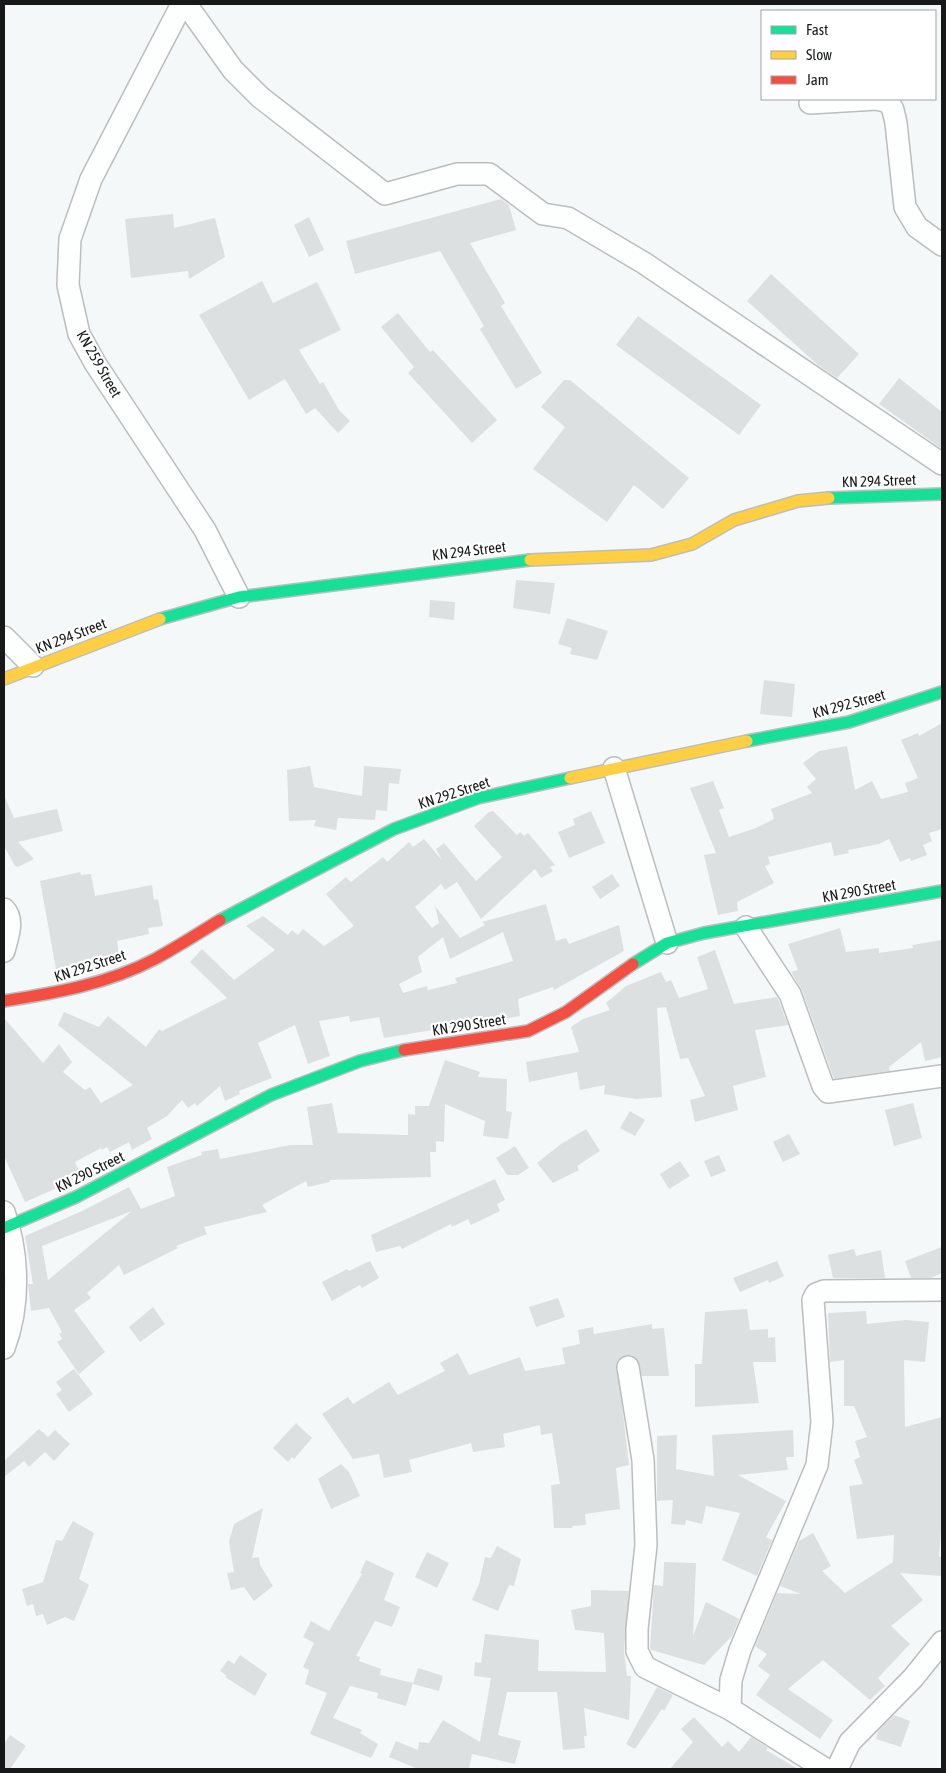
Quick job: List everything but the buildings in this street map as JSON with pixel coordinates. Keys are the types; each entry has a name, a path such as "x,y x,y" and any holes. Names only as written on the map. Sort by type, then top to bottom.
{"street":[{"name":"KN 259 Street","path":"182,4 91,179 70,239 68,285 79,334 95,363 204,530 239,597"},
{"path":"186,4 233,70 260,97 385,194 457,174 489,174 543,214 568,218 644,263 942,464"},
{"path":"810,103 860,100"},
{"path":"881,100 888,102 893,110 896,123 905,208 917,227 942,245"},
{"name":"KN 294 Street","path":"4,679 148,622 239,597 506,561 651,555 692,544 734,520 798,501 857,496 942,494"},
{"path":"4,637 33,666"},
{"name":"KN 292 Street","path":"4,1001 56,993 98,982 153,960 236,912 394,829 478,798 614,768 849,722 942,692"},
{"path":"614,768 667,943"},
{"name":"KN 290 Street","path":"5,1222 76,1197 271,1095 360,1060 397,1051 528,1031 566,1012 618,973 667,943 704,933 942,891"},
{"path":"4,909 9,915 10,923 4,951"},
{"path":"746,927 790,994 823,1086 828,1092 942,1076"},
{"path":"4,1348 13,1324 15,1268 5,1222"},
{"path":"730,1709 731,1680 740,1650 817,1465 822,1422 814,1300 816,1294 824,1290 942,1290"},
{"path":"628,1367 643,1460 646,1545 637,1629 638,1651 645,1667 730,1709 826,1769"},
{"path":"837,1769 850,1742 913,1678 942,1642"}],"traffic: fast":[{"path":"829,498 942,494"},
{"path":"160,619 239,597 530,560"},
{"path":"747,741 849,722 942,692"},
{"path":"220,920 394,829 478,798 570,778"},
{"path":"633,964 667,943 704,933 942,891"},
{"path":"4,1228 76,1197 271,1095 360,1061 404,1050"}],"traffic: slow":[{"path":"530,560 651,555 692,544 734,520 798,501 829,498"},
{"path":"4,679 160,619"},
{"path":"570,778 747,741"}],"traffic: jam":[{"path":"4,1001 62,991 119,975 155,959 220,920"},
{"path":"404,1050 528,1031 566,1012 633,964"}]}
